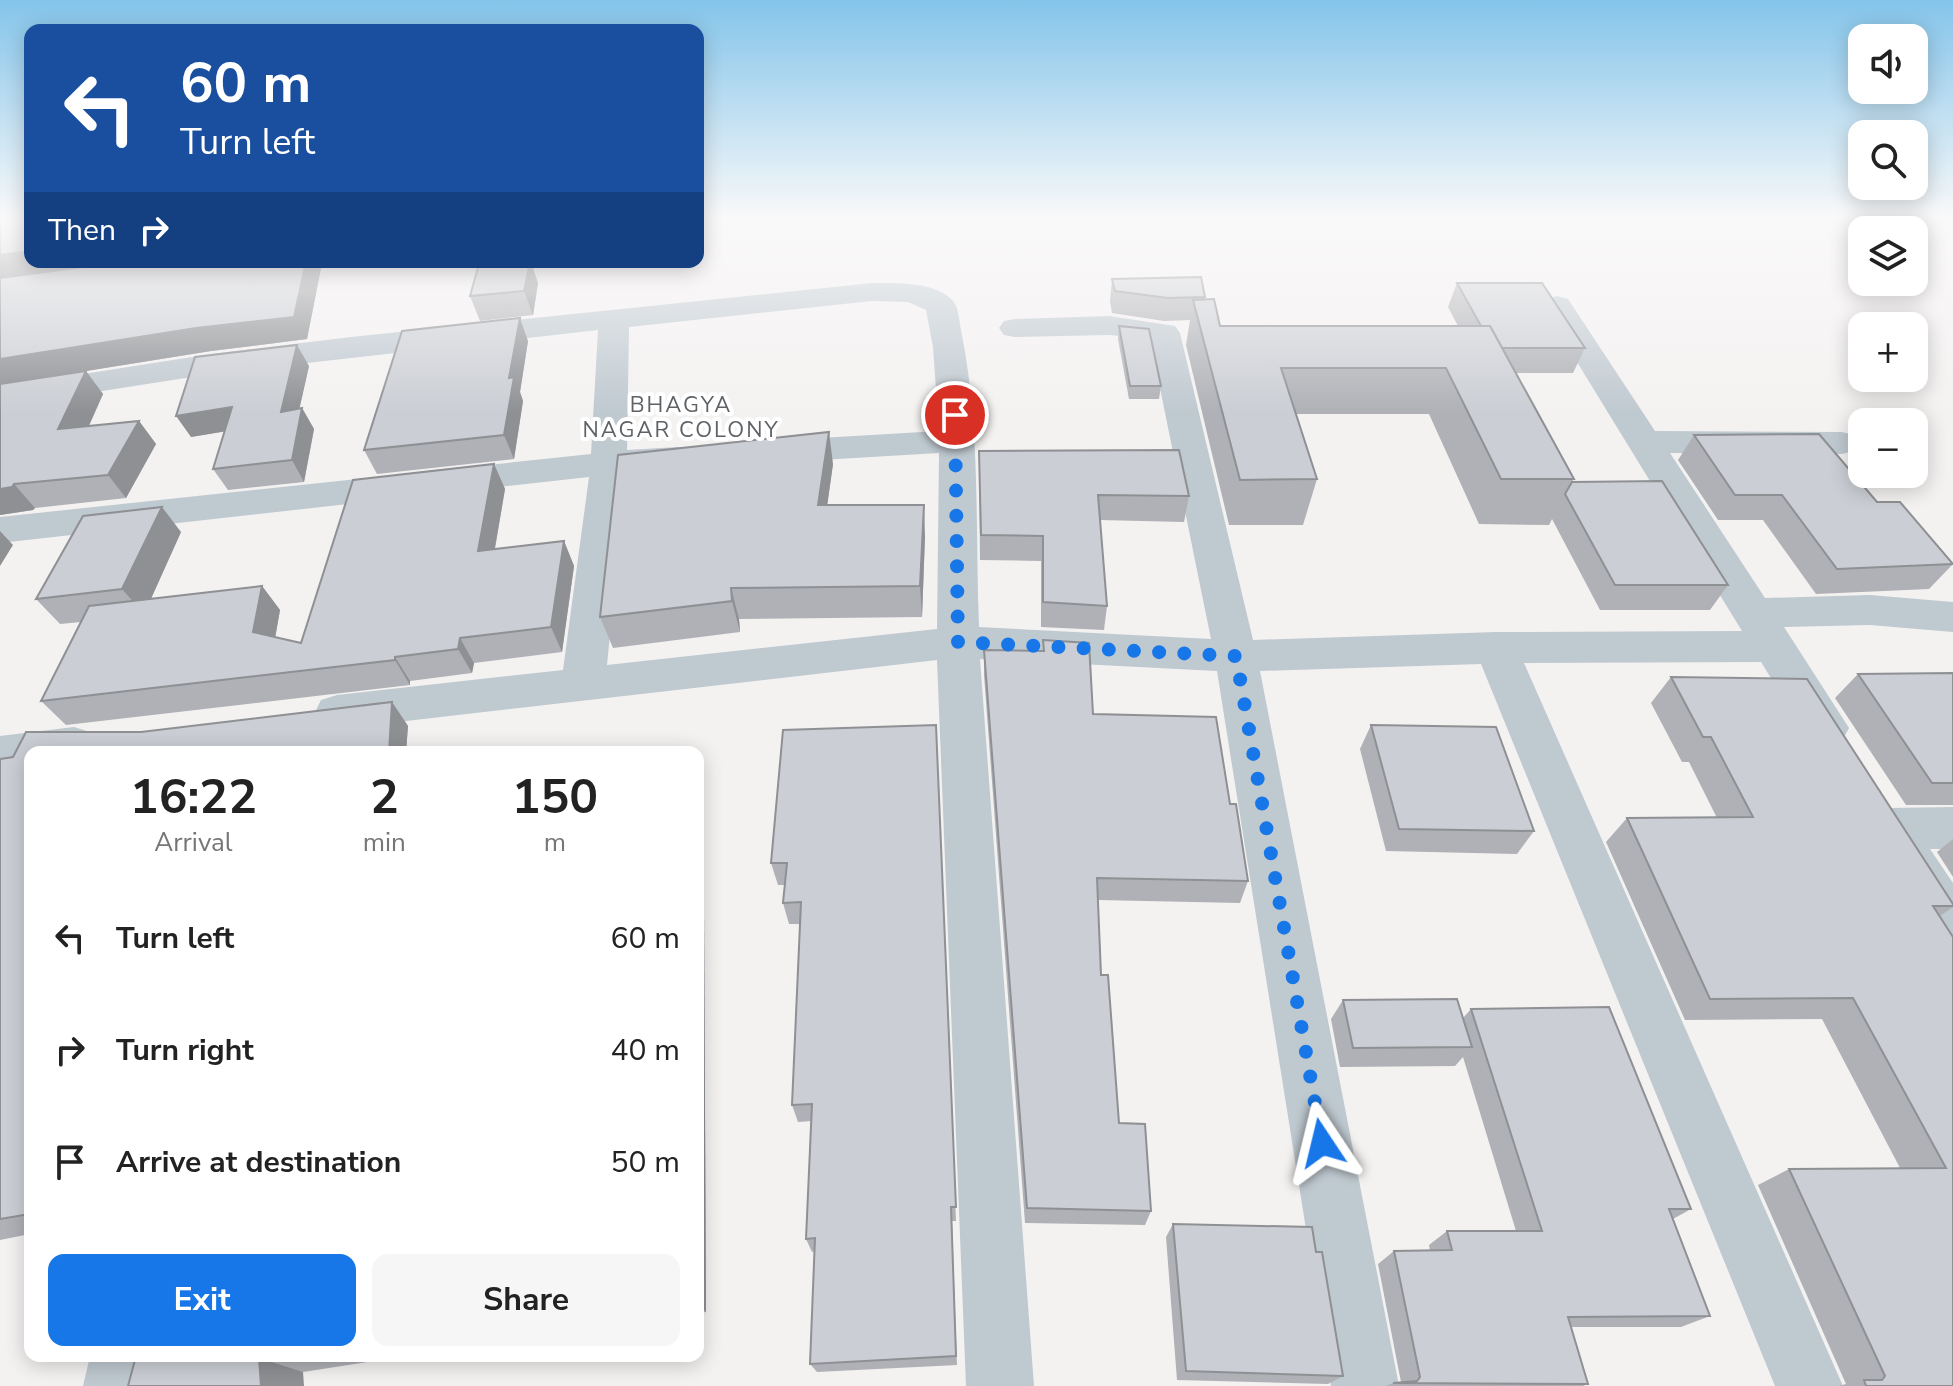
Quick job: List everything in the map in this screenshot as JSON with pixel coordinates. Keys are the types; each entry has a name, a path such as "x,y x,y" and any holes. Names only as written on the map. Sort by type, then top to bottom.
{"street":[{"path":"0,397 211,364 872,292 911,291 927,296 941,306 948,338 957,441 958,642 1000,1386"},
{"path":"1557,305 1848,764"},
{"path":"583,683 609,463 614,318"},
{"path":"1015,328 1106,327 1180,332 1365,1386"},
{"path":"0,530 609,463 957,441"},
{"path":"1644,442 1842,443"},
{"path":"288,718 958,642 1236,656 1496,648 1763,630 1870,610 1953,617"},
{"path":"1496,648 1809,1386"},
{"path":"68,746 121,739"},
{"path":"0,755 24,752"},
{"path":"1953,828 1882,816 1953,927"},
{"path":"117,1386 123,1362"}],"building":[{"path":"0,284 301,284 294,317 196,328 0,359"},
{"path":"473,284 526,284 524,291 470,296"},
{"path":"1113,284 1202,284 1205,297 1168,298 1115,291"},
{"path":"1457,284 1542,284 1585,348 1502,348 1490,326 1481,326"},
{"path":"1214,299 1220,326 1490,326 1574,479 1501,479 1446,368 1281,368 1317,479 1240,480 1193,300"},
{"path":"520,318 509,378 514,377 504,435 364,450 402,331"},
{"path":"1119,326 1149,329 1161,386 1130,386"},
{"path":"297,345 281,412 302,408 292,460 213,469 232,407 176,416 195,357"},
{"path":"86,371 58,429 139,421 108,475 14,484 0,489 0,384"},
{"path":"829,432 818,505 924,505 920,586 731,588 732,601 600,617 618,455"},
{"path":"1819,434 1848,468 1848,488 1865,488 1877,502 1900,502 1953,564 1837,569 1782,495 1735,495 1694,435"},
{"path":"1179,450 1189,496 1098,495 1107,606 1043,602 1043,536 981,535 979,451"},
{"path":"494,464 478,551 564,541 551,627 460,638 458,649 395,657 395,660 41,701 89,606 262,586 253,632 301,643 353,480"},
{"path":"1662,481 1728,585 1615,585 1565,494 1572,482"},
{"path":"162,507 122,589 36,599 83,516"},
{"path":"1043,640 1089,643 1093,714 1216,717 1230,804 1236,804 1248,881 1097,878 1101,975 1108,975 1119,1123 1145,1124 1151,1211 1027,1208 984,650 1044,651"},
{"path":"1953,673 1953,783 1932,783 1858,674"},
{"path":"1671,677 1807,679 1953,904 1933,906 1953,937 1953,1386 1866,1386 1864,1380 1882,1380 1885,1376 1789,1169 1946,1168 1853,998 1710,999 1627,818 1753,817 1711,737 1703,737"},
{"path":"392,702 389,746 24,746 24,1215 0,1219 0,759 13,757 26,732 141,732"},
{"path":"936,725 956,1207 951,1207 956,1356 810,1364 815,1238 806,1239 812,1104 792,1105 801,902 783,903 787,863 771,863 783,730"},
{"path":"1371,725 1496,727 1534,831 1399,829"},
{"path":"1457,999 1472,1047 1353,1048 1343,1000"},
{"path":"1609,1007 1691,1209 1669,1209 1710,1316 1568,1317 1588,1384 1393,1383 1417,1381 1420,1377 1394,1251 1452,1250 1447,1231 1542,1231 1471,1009"},
{"path":"1173,1224 1312,1227 1316,1252 1322,1252 1343,1376 1186,1371"},
{"path":"134,1362 259,1362 261,1386 128,1386"}],"district":[{"name":"BHAGYA NAGAR COLONY","path":"681,416"}],"route":[{"path":"955,415 958,642 1236,656 1322,1143"}]}
